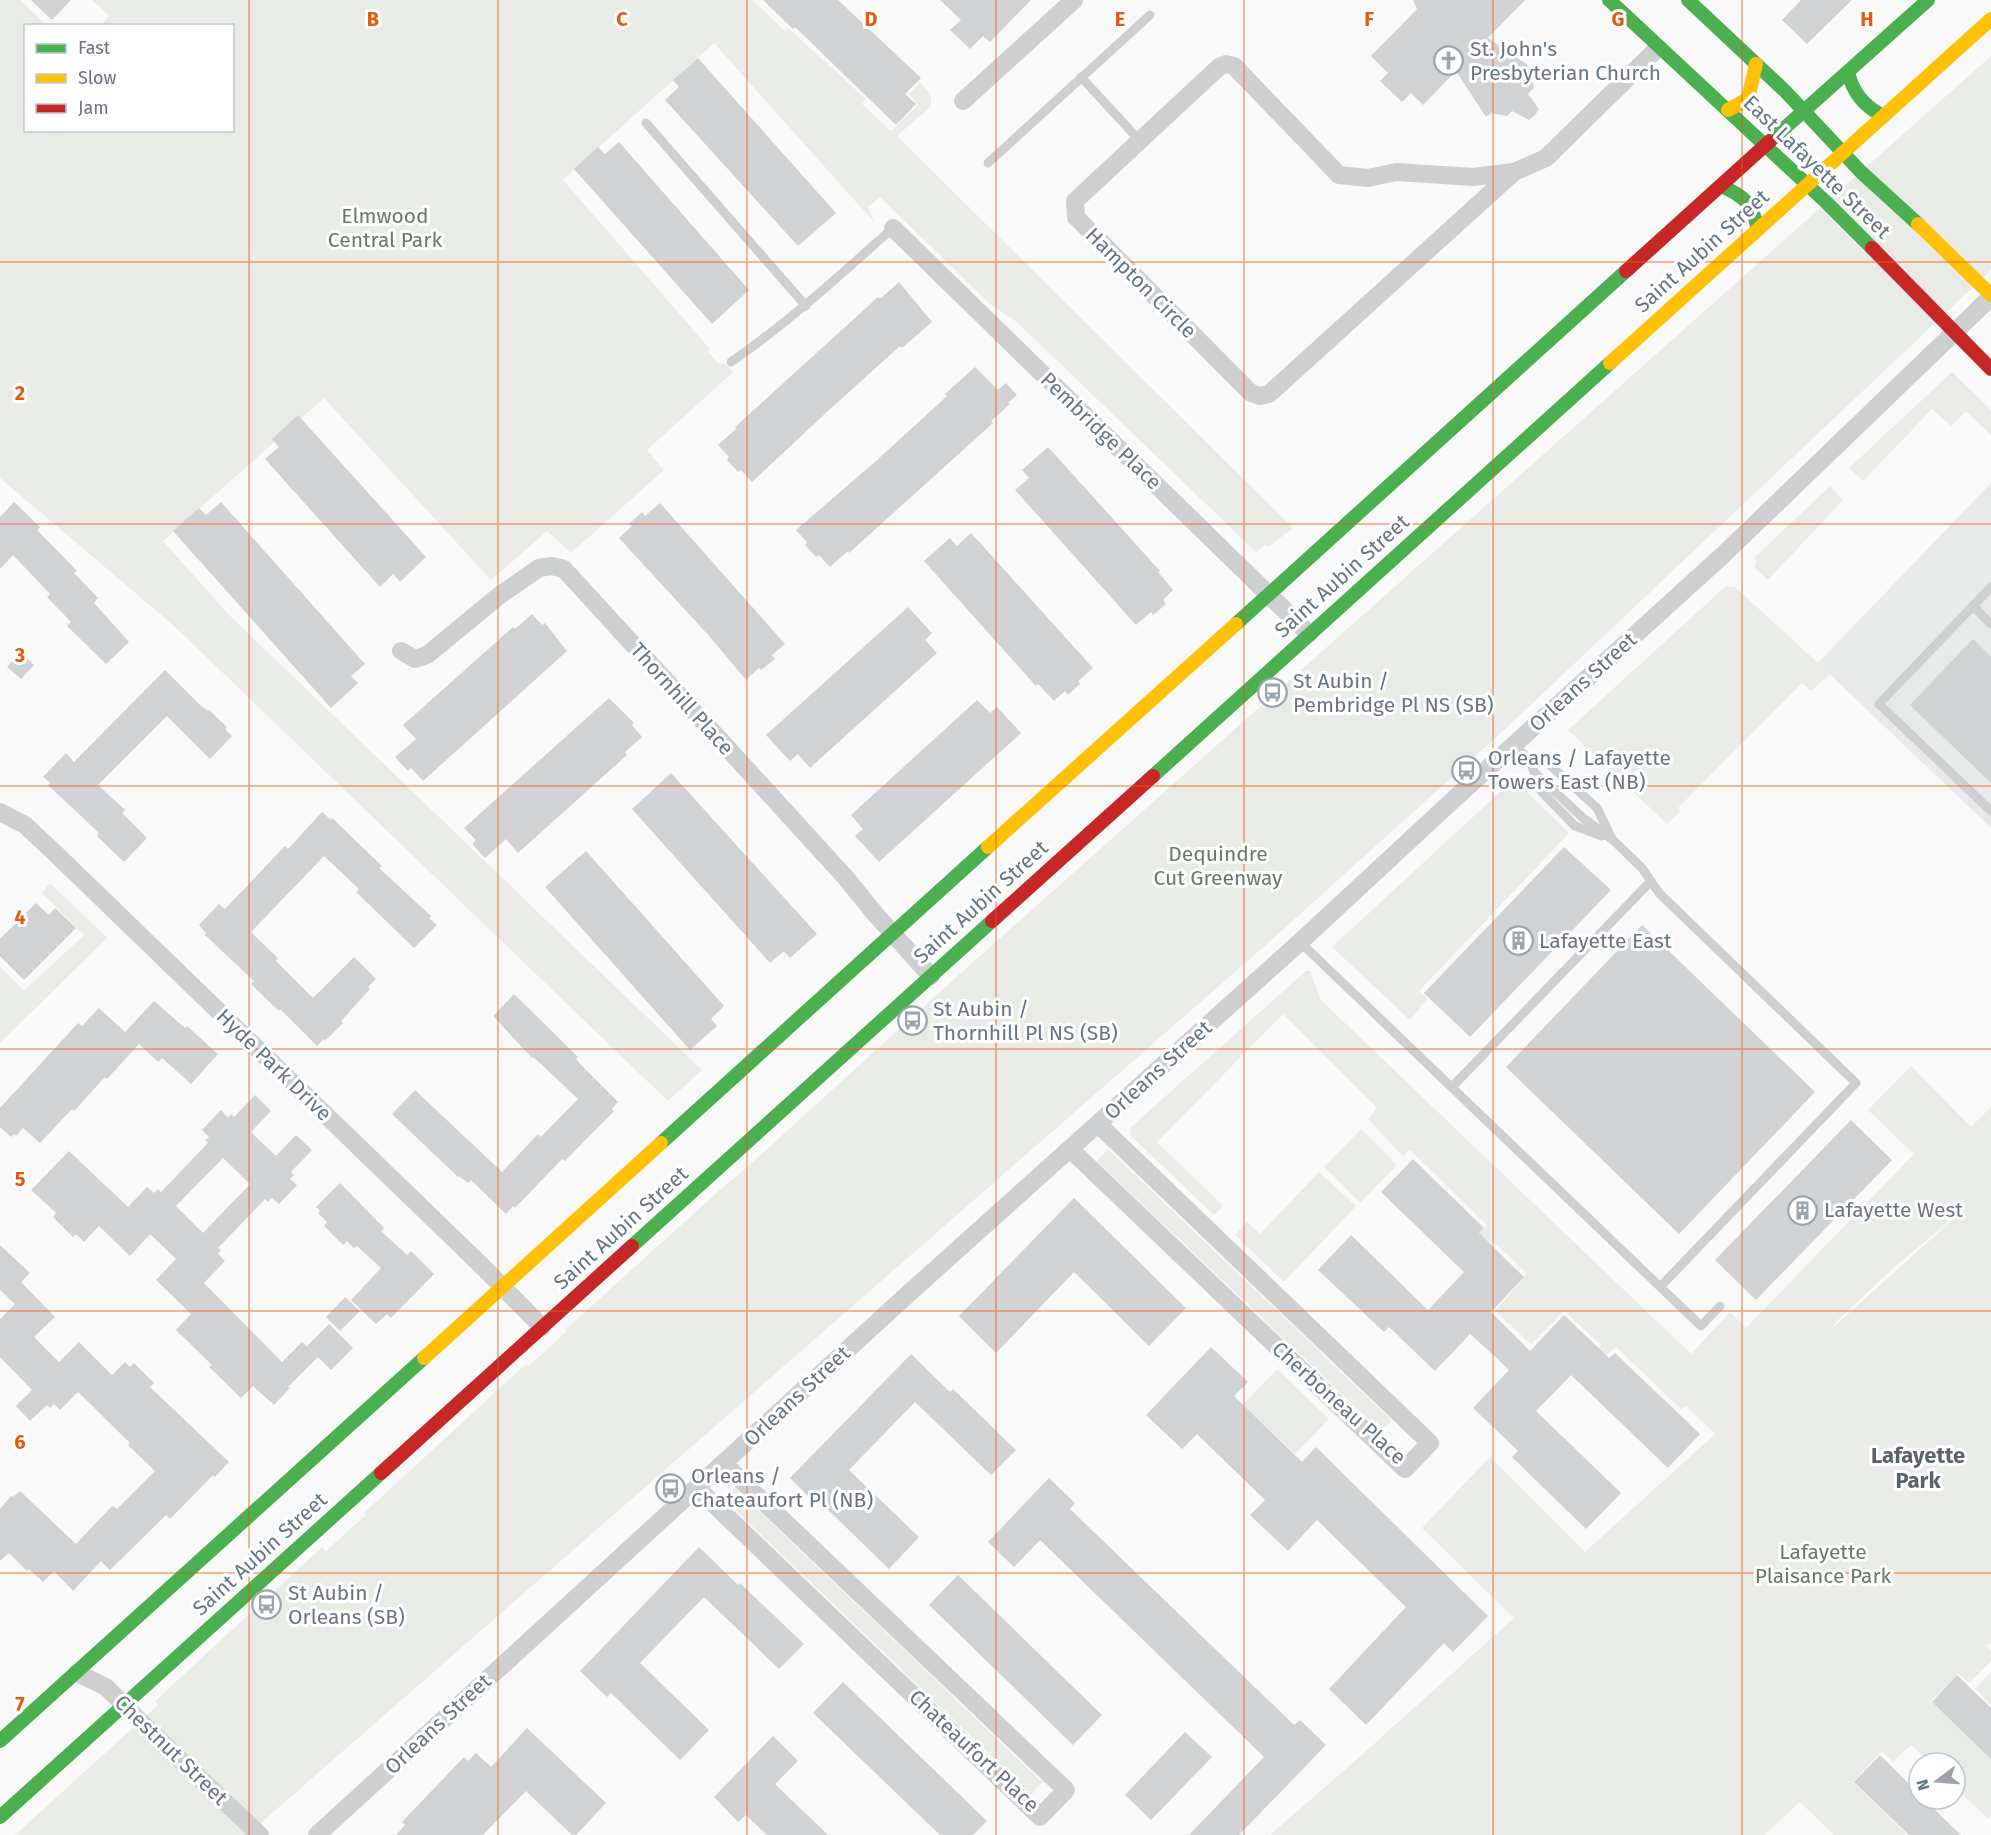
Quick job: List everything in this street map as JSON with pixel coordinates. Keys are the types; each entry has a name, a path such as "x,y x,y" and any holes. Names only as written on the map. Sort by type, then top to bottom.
{"main road":[{"name":"East Lafayette Street","path":"1609,0 1658,48 1807,183 1991,369"},
{"name":"East Lafayette Street","path":"1688,0 1785,91 1862,172 1892,198 1991,296"},
{"name":"Saint Aubin Street","path":"0,1741 1928,0"},
{"name":"Saint Aubin Street","path":"2,1813 1991,19"},
{"path":"1728,110 1748,99 1756,64"},
{"path":"1848,72 1857,98 1873,112 1883,116"},
{"path":"1721,186 1748,201 1754,211 1758,229"}],"street":[{"path":"963,101 1074,0"},
{"path":"1514,172 1546,158 1658,48"},
{"name":"Hampton Circle","path":"1227,64 1234,66 1339,175 1368,178 1396,172 1473,177 1514,172 1269,394 1260,396 1251,393 1076,217 1075,201 1219,67 1227,64"},
{"name":"Pembridge Place","path":"893,228 1310,634"},
{"name":"Orleans Street","path":"316,1835 1723,555 1956,333 1991,296"},
{"name":"Thornhill Place","path":"401,651 415,659 427,656 500,595 538,568 552,566 564,569 846,878 931,976"},
{"name":"Hyde Park Drive","path":"0,812 25,825 504,1287 542,1327"},
{"name":"Cherboneau Place","path":"1070,1149 1405,1469 1430,1443 1098,1124"},
{"name":"Chateaufort Place","path":"697,1488 1040,1817 1066,1790 724,1464"},
{"name":"Chestnut Street","path":"77,1673 106,1687 260,1835"}],"lane":[{"path":"988,163 1150,15"},
{"path":"1082,77 1140,141"},
{"path":"646,123 806,306"},
{"path":"731,362 771,335 893,228"},
{"path":"1991,587 1880,704 1991,811"},
{"path":"1973,606 1991,624"},
{"path":"1514,745 1530,760 1534,772 1583,818 1612,840 1642,868 1659,893 1856,1083 1660,1287"},
{"path":"1530,760 1543,759 1597,808 1612,840"},
{"path":"1452,1087 1651,881"},
{"path":"1300,942 1701,1326 1720,1306"}],"shaded area":[{"path":"1991,483 1991,828 1818,663"}],"green space":[{"name":"Elmwood Central Park","path":"0,0 20,0 45,24 24,24 24,132 234,132 234,24 102,24 109,16 92,0 752,0 785,31 788,28 866,99 862,104 891,131 918,105 909,94 921,83 931,98 931,104 897,136 1293,528 1268,547 1265,545 1256,552 1018,323 990,304 880,197 868,207 874,222 714,43 563,180 710,349 707,351 718,363 726,364 733,372 647,450 664,470 571,553 547,531 491,580 324,398 163,541 229,615 702,1070 668,1101 172,624 0,478"},
{"name":"Dequindre Cut Greenway","path":"1991,56 1991,270 1503,731 1267,944 247,1835 15,1835 158,1705 155,1701 322,1547 326,1551 366,1515 364,1513 526,1364 529,1366 566,1332 565,1330 962,972"},
{"path":"1952,372 1991,410 1991,435 1966,411 1951,426 1932,409 1863,481 1849,468"},
{"path":"1830,486 1843,500 1768,580 1754,567 1755,557"},
{"path":"1726,586 1735,587 1830,674 1811,691 1802,683 1678,808 1680,811 1667,824 1568,730"},
{"path":"1514,779 1569,833 1419,991 1427,999 1410,1020 1332,947"},
{"path":"50,883 107,938 0,1043 0,967 24,991 84,935 42,893"},
{"name":"Lafayette Plaisance Park","path":"1306,971 1310,971 1321,1000 1691,1354 1730,1312 1746,1328 1914,1154 1868,1110 1911,1066 1971,1127 1991,1107 1991,1643 1987,1646 1991,1650 1991,1661 1969,1683 1958,1674 1931,1701 1991,1758 1991,1815 1988,1819 1967,1799 1967,1751 1917,1751 1911,1745 1893,1762 1882,1751 1853,1782 1907,1835 1834,1835 1800,1802 1764,1835 1270,1835 1514,1618 1422,1528 1490,1457 1585,1552 1715,1434 1686,1406 1681,1409 1616,1347 1601,1359 1594,1352 1601,1345 1564,1311 1531,1344 1495,1311 1527,1274 1492,1240 1486,1246 1476,1237 1487,1225 1410,1150 1403,1156 1368,1119 1377,1108 1283,1014 1157,1142 1223,1206 1214,1215 1131,1136 1130,1128","holes":["1950,1221 1950,1222 1830,1330 1898,1264"]},
{"path":"1361,1129 1397,1165 1360,1203 1324,1167"},
{"path":"1108,1149 1391,1422 1380,1430 1097,1161"},
{"path":"1319,1172 1356,1206 1284,1282 1235,1235 1247,1222 1260,1234"},
{"path":"1277,1369 1329,1419 1295,1454 1243,1405"},
{"path":"735,1488 1042,1782 1031,1794 724,1499"},
{"path":"1991,1672 1991,1705 1975,1689"}],"building":[{"path":"31,0 71,0 52,20"},
{"path":"763,0 838,0 921,78 905,94 916,104 896,125 795,27 793,29"},
{"path":"940,0 1031,0 990,42 983,36 970,49 950,30 961,20"},
{"name":"St. John's Presbyterian Church","path":"1413,0 1525,0 1488,38 1528,65 1534,88 1528,94 1539,109 1535,115 1529,120 1512,111 1507,116 1491,113 1486,117 1456,71 1423,105 1411,93 1402,102 1380,81 1388,73 1371,56 1417,9"},
{"path":"1801,0 1852,0 1807,44 1782,20"},
{"path":"698,58 836,213 798,246 665,100 679,87 673,80"},
{"path":"619,142 749,290 712,324 574,169 598,147 605,154"},
{"path":"899,282 932,322 902,348 900,346 752,482 741,470 738,472 718,445 878,297 880,299"},
{"path":"975,367 998,390 1006,383 1017,395 1008,403 1010,404 991,421 993,423 849,553 848,551 830,567 819,555 816,557 796,530 876,461"},
{"path":"298,415 426,557 400,582 393,574 380,587 265,459 279,447 272,439"},
{"path":"1048,447 1160,571 1158,572 1173,590 1163,600 1166,604 1153,615 1151,612 1136,625 1015,490 1029,478 1022,470"},
{"path":"14,502 40,527 37,530 77,571 74,573 98,598 94,603 129,642 106,664 67,626 71,622 47,597 50,594 13,555 0,569 0,517"},
{"path":"221,502 365,664 351,676 358,683 331,708 173,531 199,508 206,515"},
{"path":"660,503 785,644 772,655 775,659 761,670 759,668 746,680 710,637 619,538 642,512 645,516"},
{"path":"971,533 1093,668 1078,681 1080,684 1068,695 1065,691 1054,701 1038,684 1036,686 924,561 950,538 957,546"},
{"path":"908,607 932,633 925,640 937,653 810,768 798,754 790,761 766,735"},
{"path":"532,614 542,625 545,623 567,651 423,781 411,768 408,771 395,757 416,739 403,725 513,627 515,629"},
{"path":"1973,639 1991,657 1991,783 1910,705"},
{"path":"21,652 34,665 21,679 7,667"},
{"path":"165,670 200,705 209,710 227,727 225,729 232,736 210,759 167,716 98,785 125,810 122,813 147,838 124,862 97,836 99,833 48,785 50,783 43,777 66,753 74,762"},
{"path":"609,698 634,723 632,725 642,737 625,752 627,755 518,853 506,839 485,858 472,844 476,840 464,828"},
{"path":"977,700 990,713 997,707 1021,733 879,862 855,836 863,829 851,815"},
{"path":"671,773 817,934 790,958 784,951 770,963 632,809"},
{"path":"322,812 331,820 332,818 382,866 379,868 431,916 429,918 437,925 414,948 356,892 359,889 324,856 251,932 278,958 276,961 313,998 354,957 376,979 341,1021 343,1023 317,1046 251,984 254,981 205,935 206,933 199,925 219,904 225,909 285,846 288,849"},
{"name":"Lafayette East","path":"1564,847 1611,890 1470,1037 1424,993"},
{"path":"586,851 724,1006 711,1019 717,1026 690,1050 545,887"},
{"path":"36,903 49,915 55,908 76,928 24,980 0,956 0,939"},
{"path":"1642,925 1815,1092 1679,1234 1506,1067"},
{"path":"514,994 578,1057 576,1059 582,1066 618,1102 612,1109 614,1111 565,1161 562,1159 515,1208 513,1206 506,1214 471,1180 468,1183 458,1177 392,1114 415,1090 502,1172 538,1134 541,1137 578,1099 532,1058 493,1016"},
{"path":"154,1001 218,1054 191,1084 162,1058 158,1062 139,1044 107,1079 105,1077 40,1143 23,1128 16,1136 14,1134 11,1137 0,1127 0,1108 78,1023 82,1026 99,1008 125,1032"},
{"path":"255,1095 271,1111 251,1132 276,1156 296,1135 312,1150 291,1172 294,1175 290,1179 297,1185 279,1204 272,1198 268,1202 265,1199 218,1248 221,1250 218,1254 225,1261 204,1283 282,1362 302,1342 318,1357 288,1387 290,1388 274,1405 253,1386 241,1398 209,1367 212,1365 176,1330 191,1314 156,1280 176,1259 150,1234 130,1256 99,1226 84,1242 76,1234 73,1237 53,1217 56,1213 31,1190 69,1151 128,1207 147,1187 154,1193 158,1189 161,1192 208,1143 205,1140 209,1137 202,1130 221,1110 228,1118 231,1114 234,1117","holes":["223,1158 250,1184 203,1233 176,1206"]},
{"name":"Lafayette West","path":"1851,1120 1892,1160 1756,1300 1715,1260"},
{"path":"1413,1159 1484,1228 1479,1233 1524,1277 1491,1312 1530,1351 1564,1315 1609,1358 1615,1353 1700,1434 1668,1468 1571,1375 1536,1411 1621,1493 1586,1529 1512,1457 1518,1451 1473,1408 1509,1370 1470,1334 1435,1371 1389,1327 1384,1332 1318,1270 1351,1235 1428,1310 1464,1272 1381,1192"},
{"path":"340,1183 384,1228 381,1231 407,1255 411,1251 434,1274 391,1318 387,1314 376,1324 351,1300 381,1268 357,1246 354,1248 347,1241 343,1245 324,1226 327,1222 318,1213 320,1211 316,1207"},
{"path":"1074,1198 1186,1308 1149,1346 1074,1272 996,1353 959,1316"},
{"path":"0,1245 30,1273 21,1282 55,1317 34,1337 59,1362 79,1342 112,1375 125,1362 130,1367 134,1363 154,1383 150,1387 229,1462 170,1519 166,1515 110,1570 101,1561 73,1591 54,1571 43,1582 29,1569 27,1571 9,1553 0,1561 0,1509 11,1496 13,1497 20,1491 76,1544 112,1506 117,1509 155,1471 78,1392 60,1410 54,1404 50,1408 47,1405 30,1421 16,1406 32,1390 0,1357 0,1319 15,1304 0,1290"},
{"path":"345,1297 360,1311 340,1331 326,1317"},
{"path":"329,1324 353,1348 331,1370 307,1346"},
{"path":"1211,1347 1248,1382 1234,1396 1302,1462 1316,1447 1488,1616 1453,1652 1444,1643 1366,1725 1329,1689 1406,1607 1317,1520 1288,1551 1250,1515 1265,1500 1197,1434 1182,1449 1146,1415"},
{"path":"911,1354 950,1392 953,1389 1016,1450 991,1475 915,1402 849,1470 919,1537 889,1569 819,1501 816,1504 790,1478"},
{"path":"1049,1478 1075,1503 1070,1509 1294,1725 1300,1720 1326,1745 1239,1835 1189,1835 1264,1757 1040,1540 1014,1567 988,1542"},
{"path":"699,1547 804,1644 779,1669 704,1597 640,1663 709,1730 680,1760 611,1693 607,1697 580,1671"},
{"path":"958,1575 1102,1715 1073,1745 929,1605"},
{"path":"1957,1675 1991,1708 1991,1759 1932,1702"},
{"path":"843,1682 987,1821 973,1835 940,1835 813,1713"},
{"path":"527,1728 606,1803 576,1835 572,1835 526,1791 483,1835 396,1835 405,1825 402,1822 464,1757 468,1761 476,1753 491,1767"},
{"path":"1185,1732 1212,1757 1151,1820 1125,1795"},
{"path":"773,1736 798,1761 775,1784 828,1835 767,1835 746,1815 738,1822 714,1797"},
{"path":"1880,1755 1907,1782 1907,1811 1936,1811 1961,1835 1909,1835 1854,1782"}],"traffic: fast":[{"path":"1609,0 1827,203 1872,248"},
{"path":"1688,0 1785,91 1861,172 1918,224"},
{"path":"1770,141 1928,0"},
{"path":"1848,72 1860,98 1883,116"},
{"path":"1721,186 1742,197 1750,207 1758,229"},
{"path":"1236,624 1626,271"},
{"path":"1153,776 1610,363"},
{"path":"661,1143 988,847"},
{"path":"632,1246 992,921"},
{"path":"0,1741 424,1358"},
{"path":"0,1817 381,1473"}],"traffic: slow":[{"path":"1610,363 1991,19"},
{"path":"1728,110 1748,99 1756,64"},
{"path":"1918,224 1991,295"},
{"path":"988,847 1236,624"},
{"path":"424,1358 661,1143"}],"traffic: jam":[{"path":"1626,271 1770,141"},
{"path":"1872,248 1991,369"},
{"path":"992,921 1153,776"},
{"path":"381,1473 632,1246"}],"place":[{"name":"St. John's Presbyterian Church","path":"1449,61"},
{"name":"St Aubin / Pembridge Pl NS (SB)","path":"1272,693"},
{"name":"Orleans / Lafayette Towers East (NB)","path":"1467,770"},
{"name":"Lafayette East","path":"1518,941"},
{"name":"St Aubin / Thornhill Pl NS (SB)","path":"912,1021"},
{"name":"Lafayette West","path":"1803,1210"},
{"name":"Orleans / Chateaufort Pl (NB)","path":"670,1488"},
{"name":"St Aubin / Orleans (SB)","path":"267,1605"}],"district":[{"name":"Lafayette Park","path":"1918,1468"}]}
